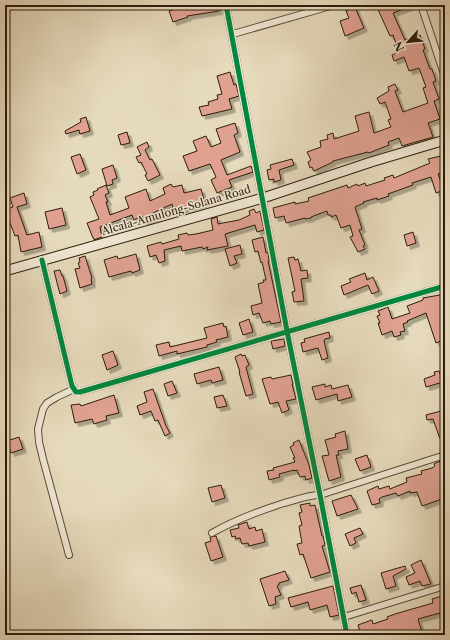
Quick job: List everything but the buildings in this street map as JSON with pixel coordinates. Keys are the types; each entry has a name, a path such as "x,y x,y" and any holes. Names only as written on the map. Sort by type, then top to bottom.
{"main road":[{"name":"Alcala-Amulong-Solana Road","path":"5,271 263,198 371,162 445,140"}],"street":[{"path":"226,5 233,34 287,332 347,635"},
{"path":"233,34 334,5"},
{"path":"421,5 445,77"},
{"path":"42,260 69,374 76,392 84,392 445,286"},
{"path":"70,555 43,459 38,429 43,409 47,403 74,389"},
{"path":"212,533 255,513 306,497 320,495 445,455"},
{"path":"344,617 445,586"}],"cycle path":[{"path":"226,5 287,331 347,635"},
{"path":"42,260 72,386 76,392 445,286"}]}
